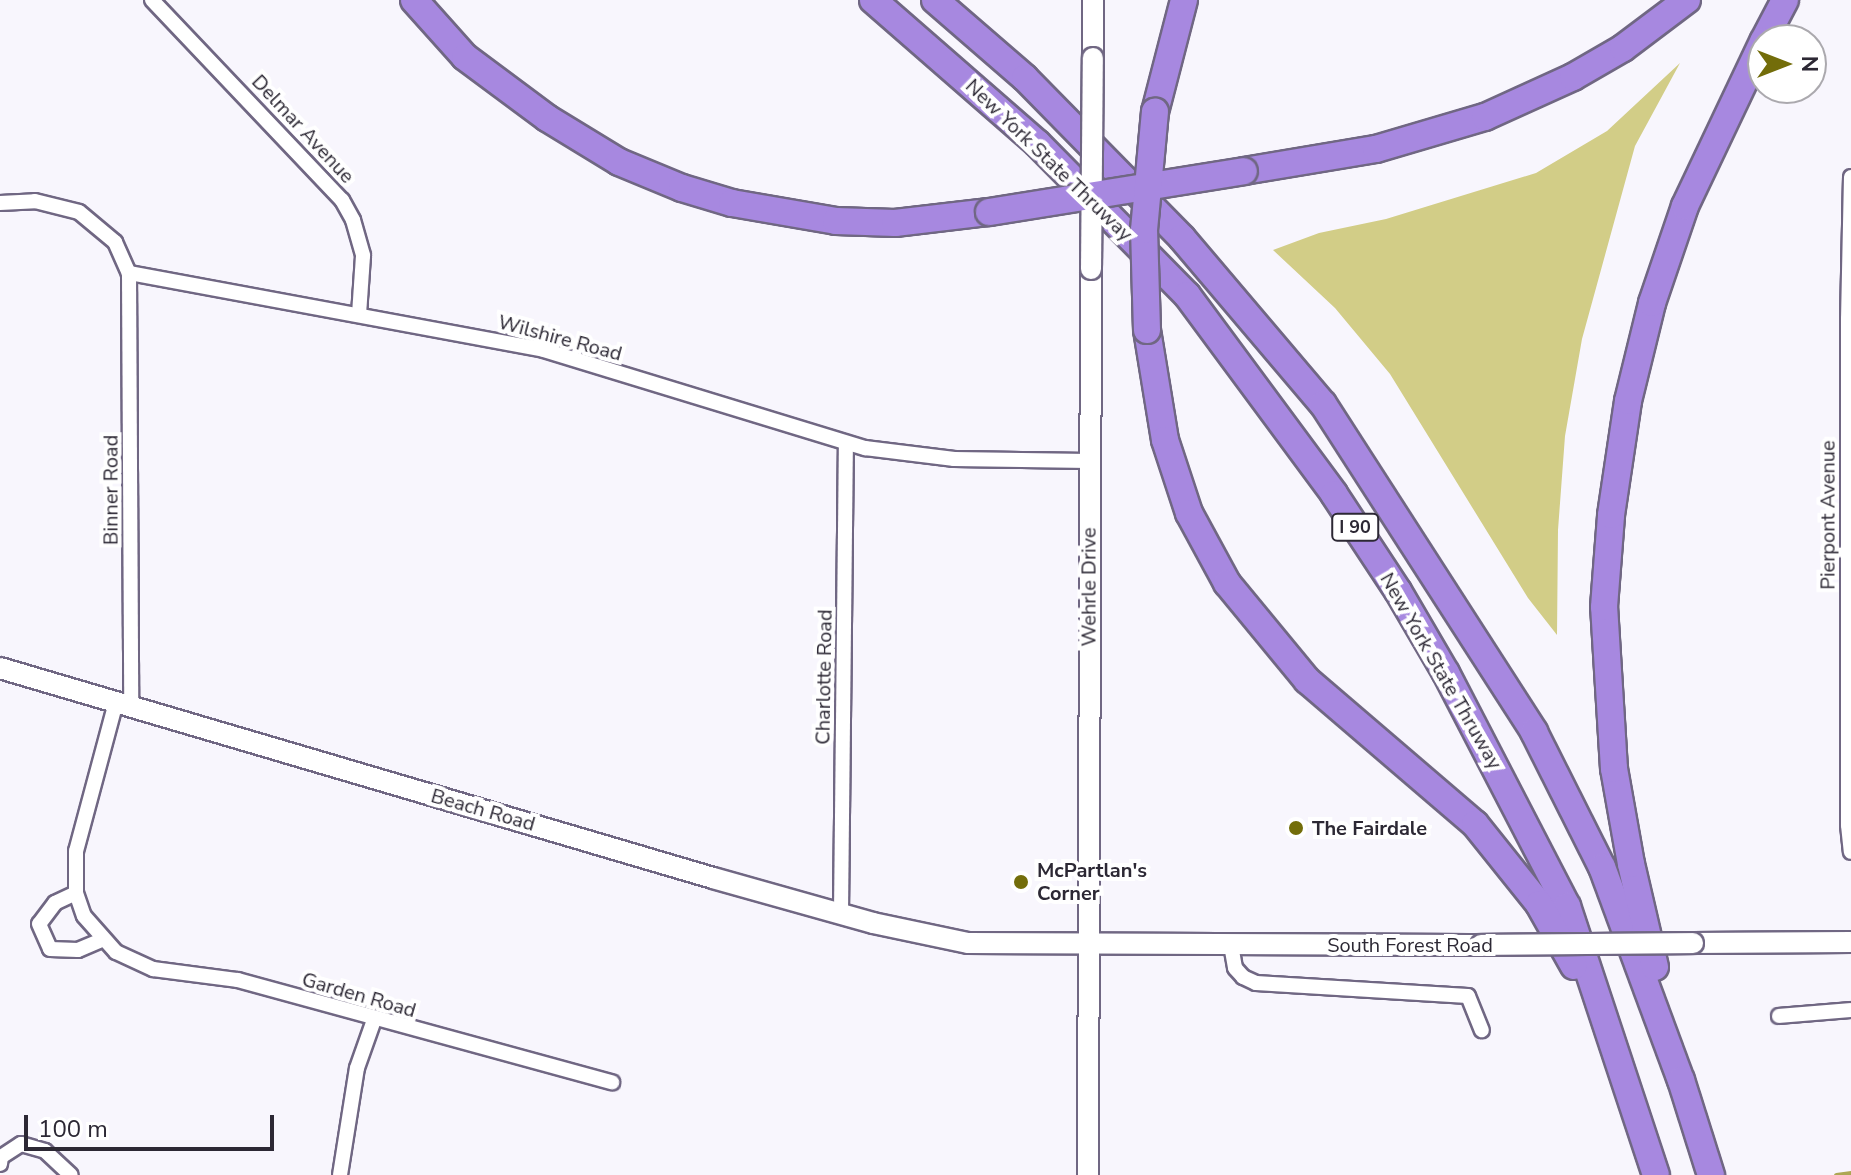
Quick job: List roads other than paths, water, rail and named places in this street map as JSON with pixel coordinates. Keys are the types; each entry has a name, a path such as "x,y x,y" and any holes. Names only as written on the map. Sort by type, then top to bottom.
{"highway":[{"path":"414,0 465,57 547,118 619,162 682,188 732,203 836,221 895,223 989,212 1376,149 1485,117 1586,70 1623,48 1687,0"},
{"name":"New York State Thruway","path":"873,0 1037,143 1187,295 1275,411 1398,591 1483,741 1567,906 1656,1175"},
{"name":"New York State Thruway","path":"935,0 1025,78 1182,238 1323,404 1534,732 1602,867 1681,1080 1711,1175"},
{"path":"1184,0 1155,112 1144,230 1147,330 1170,454 1189,513 1227,583 1307,680 1475,824 1539,904 1607,1025"},
{"path":"1773,24 1785,0"},
{"path":"1681,1080 1631,864 1614,769 1604,607 1611,515 1628,401 1652,303 1685,206 1747,77"}],"street":[{"name":"Delmar Avenue","path":"152,0 342,200 353,220 363,256 359,314"},
{"name":"Wehrle Drive","path":"1088,1175 1093,0"},
{"name":"Pierpont Avenue","path":"1851,177 1848,825 1851,852"},
{"path":"0,203 35,201 79,212 115,242 129,273"},
{"name":"Wilshire Road","path":"129,273 544,350 846,443 954,459 1089,461"},
{"name":"Binner Road","path":"124,704 129,273"},
{"name":"Charlotte Road","path":"841,912 846,443"},
{"name":"Beach Road","path":"0,668 713,878 873,923 968,943"},
{"name":"Garden Road","path":"124,704 76,851 76,893 84,916 102,940 131,961 153,969 238,980 374,1020 612,1082"},
{"path":"76,893 55,903 39,924 50,949 78,950 102,940"},
{"name":"South Forest Road","path":"968,943 1089,946 1851,942"},
{"path":"1231,945 1235,968 1243,977 1256,983 1468,996 1482,1030"},
{"path":"1779,1016 1851,1010"},
{"path":"340,1175 357,1068 374,1020"},
{"path":"0,1164 1,1157 21,1144 45,1151 71,1175"}],"waterway":[{"path":"1836,1175 1851,1173"}],"place":[{"name":"The Fairdale","path":"1296,828"},
{"name":"McPartlan's Corner","path":"1021,882"}]}
